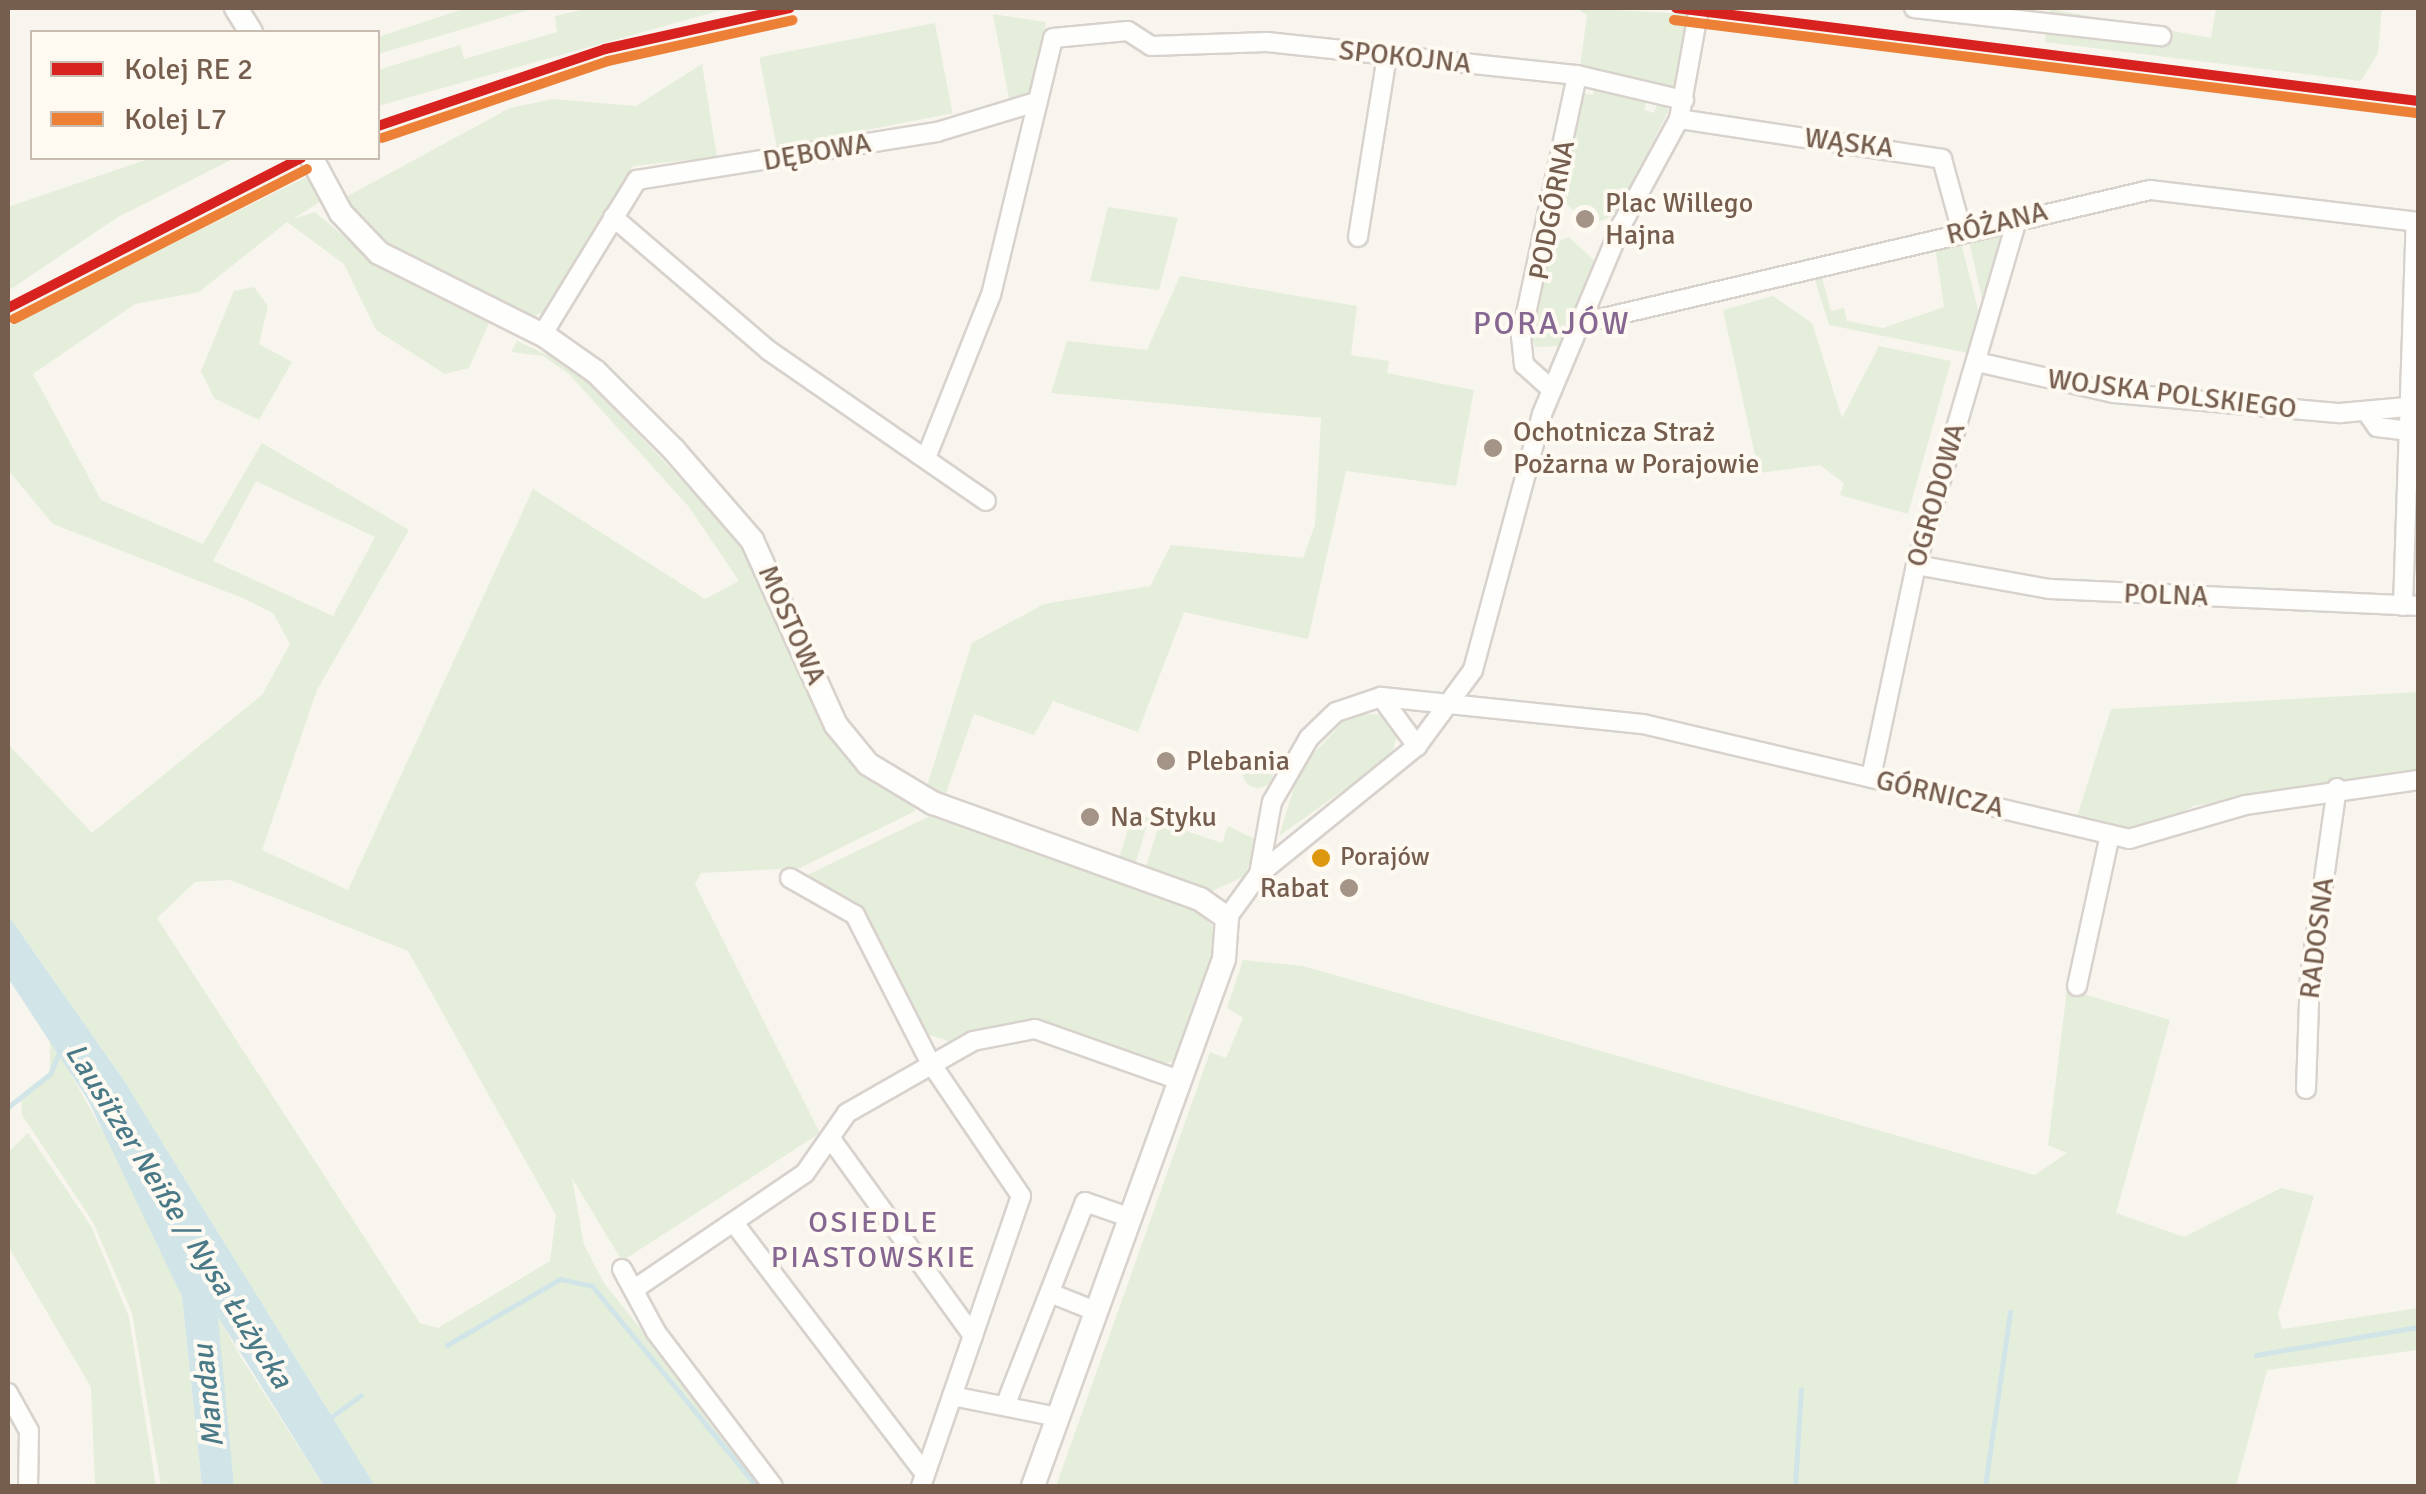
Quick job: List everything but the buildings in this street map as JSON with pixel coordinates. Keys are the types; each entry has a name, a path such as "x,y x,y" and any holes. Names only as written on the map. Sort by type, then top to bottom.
{"street":[{"path":"236,8 249,30"},
{"path":"1034,1486 1224,959 1227,918 1259,874 1417,746 1458,699 1487,631 1551,388 1680,119 1699,8"},
{"path":"1914,8 2162,36"},
{"name":"SPOKOJNA","path":"1036,102 1053,38 1128,30 1151,46 1266,42 1577,75 1684,100"},
{"path":"1358,237 1387,55"},
{"name":"PODGÓRNA","path":"1551,388 1524,364 1521,336 1577,75"},
{"path":"926,458 991,296 1036,102"},
{"name":"DĘBOWA","path":"542,335 637,180 937,132 1036,102"},
{"name":"WĄSKA","path":"1680,119 1942,159 1962,232"},
{"name":"MOSTOWA","path":"315,166 379,253 542,335 596,372 752,540 836,724 868,764 933,803 1200,898 1227,918"},
{"name":"RÓŻANA","path":"1582,322 2018,217 2150,190 2418,222"},
{"path":"613,217 768,350 986,502"},
{"name":"OGRODOWA","path":"1871,777 1916,565 2018,217"},
{"path":"2411,606 2418,222"},
{"name":"WOJSKA POLSKIEGO","path":"1976,362 2114,393 2368,414 2379,403 2414,405"},
{"name":"WOJSKA POLSKIEGO","path":"2368,414 2377,428 2414,432"},
{"name":"POLNA","path":"1916,565 2049,589 2411,606"},
{"path":"1381,698 1417,746"},
{"name":"GÓRNICZA","path":"1259,874 1272,802 1310,738 1336,712 1381,698 1458,699 1643,724 2110,835 2150,838 2197,814 2337,788 2418,780"},
{"name":"RADOSNA","path":"2306,1089 2310,977 2337,788"},
{"path":"2078,986 2110,835"},
{"path":"790,878 855,915 930,1062 1021,1196 923,1480"},
{"path":"636,1288 805,1173 846,1113 930,1062 1020,1028 1180,1080"},
{"path":"830,1138 973,1336"},
{"path":"1005,1406 1085,1202 1130,1218"},
{"path":"734,1223 923,1480"},
{"path":"622,1269 636,1288 656,1332 772,1486"},
{"path":"1050,1293 1095,1311"},
{"path":"8,1393 29,1431 28,1486"},
{"path":"952,1396 1058,1417"}],"green space":[{"path":"466,8 535,8 380,53 380,36"},
{"path":"589,8 729,8 380,105 380,69 460,45 464,59 557,32 555,16"},
{"path":"1576,8 1691,14 1681,82 1673,88 1580,67 1587,15"},
{"path":"2216,8 2382,8 2378,53 2361,81 2045,42 2050,9 2211,38"},
{"path":"993,14 1046,22 1032,99 1010,104"},
{"path":"935,23 953,113 777,147 759,57"},
{"path":"702,64 717,157 633,166 546,311 529,318 386,247 350,214 346,197 510,108 553,99 636,106"},
{"path":"1596,82 1648,96 1644,110 1654,113 1658,101 1669,110 1616,214 1590,226 1560,198 1581,93 1593,95"},
{"path":"145,160 231,160 118,217 8,291 8,207"},
{"path":"308,176 322,200 293,219 315,212 374,262 489,323 469,368 445,374 376,330 344,264 287,222 199,292 135,304 33,374 101,500 203,544 262,443 409,530 317,690 262,850 348,890 533,489 705,599 739,581 689,507 569,374 543,356 511,352 517,341 576,368 726,527 759,570 830,729 912,801 915,811 800,868 701,873 695,884 820,1133 622,1261 572,1178 584,1245 604,1283 766,1486 375,1486 123,1079 8,915 8,744 92,833 262,695 290,644 273,613 53,524 8,470 8,326","holes":["256,481 375,537 333,616 213,561","230,880 408,951 556,1215 550,1261 438,1328 420,1323 157,918 195,882"]},
{"path":"1108,207 1178,218 1159,290 1090,281"},
{"path":"2005,232 1984,307 1968,237"},
{"path":"1569,237 1596,262 1560,346 1535,347 1529,328 1551,244"},
{"path":"1960,239 1980,317 1968,353 1829,325 1815,280 1822,277 1831,311 1844,308 1847,321 1883,328 1944,307 1935,246"},
{"path":"1180,276 1357,306 1351,355 1389,361 1387,373 1474,390 1456,486 1346,471 1308,639 1184,612 1138,732 1053,701 1034,735 974,714 944,798 925,792 972,643 1044,604 1150,586 1171,545 1303,558 1315,525 1321,418 1051,393 1067,341 1147,350"},
{"path":"254,287 268,306 259,344 292,362 259,420 214,398 201,371 234,291"},
{"path":"1773,296 1812,323 1842,418 1879,346 1951,361 1908,514 1840,495 1844,483 1820,465 1759,473 1723,310"},
{"path":"2418,692 2418,771 2194,806 2149,831 2077,817 2111,709"},
{"path":"1363,714 1388,715 1398,733 1391,756 1279,836 1300,768 1343,722"},
{"path":"1258,758 1269,762 1273,773 1269,784 1258,788 1247,784 1243,773 1247,762"},
{"path":"1133,813 1149,818 1136,863 1119,858"},
{"path":"930,816 1198,912 1213,927 1214,962 1175,1060 1159,1066 1021,1020 954,1043 921,1032 856,904 803,877"},
{"path":"1160,822 1222,843 1228,826 1261,842 1243,877 1208,893 1144,873"},
{"path":"1243,960 1303,966 2035,1175 2067,1153 2048,1145 2067,989 2170,1020 2116,1213 2184,1237 2281,1188 2314,1196 2278,1314 2282,1329 2418,1308 2418,1350 2267,1370 2236,1486 1056,1486 1210,1052 1226,1058 1243,1018 1227,1008"},
{"path":"50,1037 142,1201 182,1297 202,1486 161,1486 132,1313 93,1222 22,1115 21,1097 50,1074"},
{"path":"28,1133 91,1226 129,1317 156,1486 95,1486 91,1387 8,1246 8,1152"},
{"path":"216,1312 240,1356 324,1486 234,1486"}],"water":[{"path":"8,915 123,1079 375,1486 324,1486 218,1317 234,1486 202,1486 182,1297 88,1100 8,978"}],"waterway":[{"name":"Lausitzer Neiße / Nysa Łużycka","path":"8,1107 50,1074 61,1048"},
{"path":"447,1345 560,1279 592,1286 756,1486"},
{"path":"1985,1486 2010,1312"},
{"path":"2256,1355 2418,1327"},
{"path":"1795,1486 1801,1389"},
{"path":"331,1417 361,1395"}],"transit line":[{"path":"380,125 605,49 790,8"},
{"path":"1676,8 2418,101"},
{"path":"8,308 297,160"}],"rail line":[{"name":"L7","path":"382,138 608,61 793,20"},
{"name":"L7","path":"1674,20 2416,113"},
{"name":"L7","path":"14,319 307,169"}],"place":[{"name":"Plac Willego Hajna","path":"1585,219"},
{"name":"Ochotnicza Straż Pożarna w Porajowie","path":"1493,448"},
{"name":"Plebania","path":"1166,761"},
{"name":"Na Styku","path":"1090,817"},
{"name":"Porajów","path":"1321,858"},
{"name":"Rabat","path":"1349,888"}],"district":[{"name":"PORAJÓW","path":"1552,324"},
{"name":"OSIEDLE PIASTOWSKIE","path":"874,1240"}],"water label":[{"name":"Mandau","path":"209,1396"}]}
